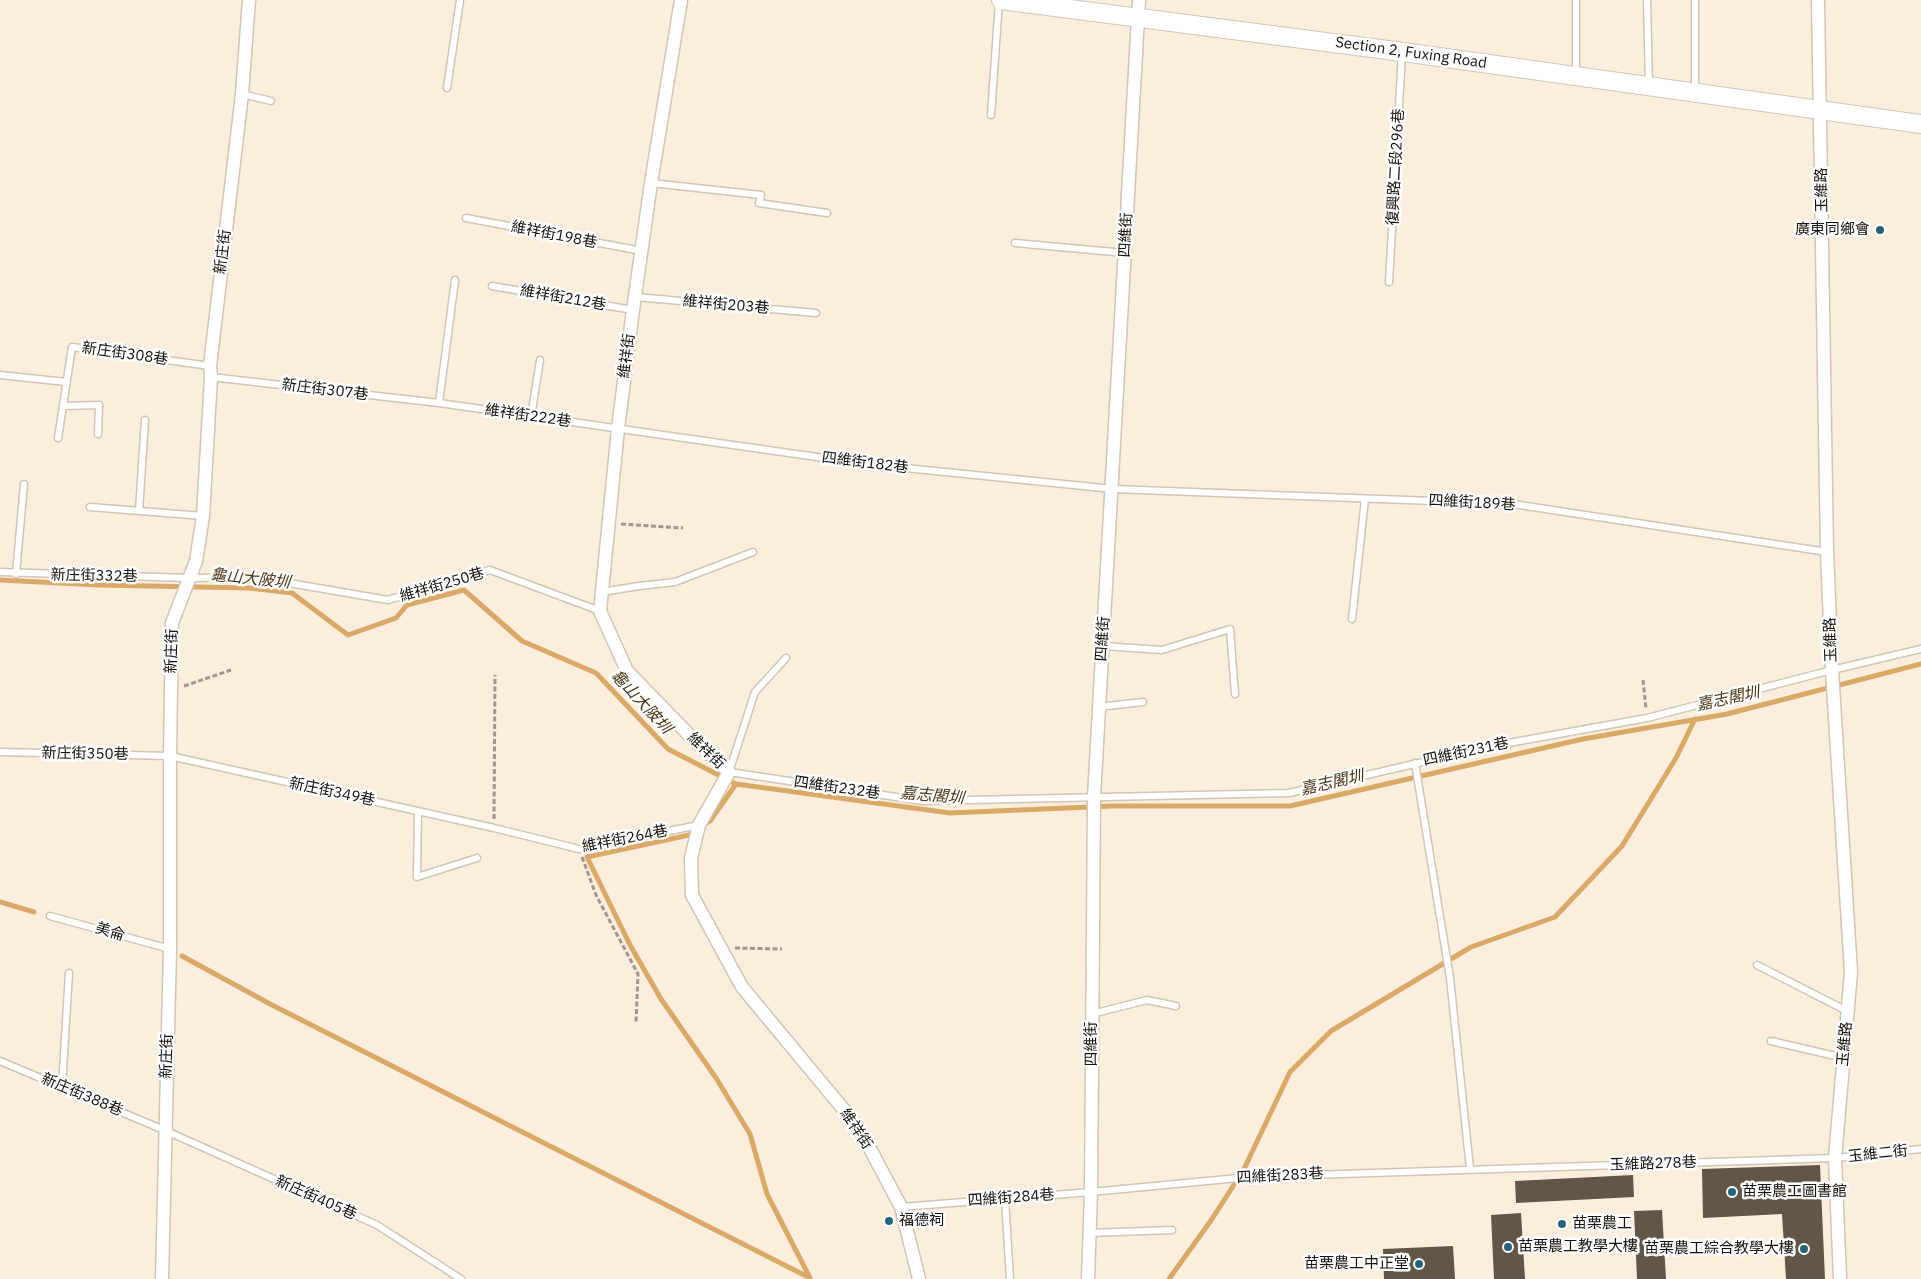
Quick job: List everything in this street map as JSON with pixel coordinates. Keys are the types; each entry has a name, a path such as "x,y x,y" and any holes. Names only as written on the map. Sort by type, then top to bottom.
{"street":[{"name":"新庄街","path":"162,1279 164,1130 170,949 172,623 196,561 203,516 210,372 242,94 249,0"},
{"name":"維祥街","path":"681,0 651,183 634,304 618,430 600,611 628,671 698,744 730,772 699,825 692,858 692,895 742,987 859,1128 901,1206 919,1279"},
{"name":"Section 2, Fuxing Road","path":"1000,0 1402,52 1921,124"},
{"name":"四維街","path":"1088,1279 1091,1192 1094,797 1098,707 1113,489 1139,0"},
{"name":"玉維路","path":"1818,0 1828,552 1832,670 1850,972 1836,1158 1840,1279"}],"lane":[{"path":"447,88 460,0"},
{"path":"991,115 1000,0"},
{"path":"1576,0 1576,76"},
{"path":"1648,0 1649,86"},
{"path":"1695,0 1695,92"},
{"name":"復興路二段296巷","path":"1389,282 1402,52"},
{"path":"242,94 271,100"},
{"path":"651,183 761,195 759,203 827,213"},
{"name":"維祥街198巷","path":"466,218 642,252"},
{"path":"1015,243 1125,253"},
{"path":"439,404 455,280"},
{"name":"維祥街212巷","path":"492,286 634,304"},
{"name":"維祥街203巷","path":"634,304 816,313"},
{"name":"新庄街308巷","path":"58,438 72,347 210,372"},
{"path":"531,417 540,360"},
{"name":"新庄街307巷","path":"210,372 439,404"},
{"path":"0,376 66,382"},
{"name":"維祥街222巷","path":"439,404 618,430"},
{"path":"64,406 99,405 98,434"},
{"path":"139,511 145,420"},
{"name":"四維街182巷","path":"618,430 866,464 1113,489"},
{"path":"16,574 24,484"},
{"name":"四維街189巷","path":"1113,489 1513,504 1828,552"},
{"path":"1352,619 1365,499"},
{"path":"90,507 203,516"},
{"path":"602,592 675,582 752,552"},
{"name":"維祥街250巷","path":"188,578 254,577 388,600 490,570 600,611"},
{"name":"新庄街332巷","path":"0,572 188,578"},
{"path":"1103,646 1162,650 1230,629 1235,694"},
{"name":"四維街231巷","path":"1094,797 1289,793 1492,746 1647,718 1921,649"},
{"path":"730,772 755,692 786,658"},
{"path":"1098,707 1143,702"},
{"name":"新庄街350巷","path":"0,752 170,756"},
{"name":"新庄街349巷","path":"170,756 494,828"},
{"path":"1415,764 1450,978 1470,1170"},
{"name":"四維街232巷","path":"730,772 923,801 1094,797"},
{"path":"418,811 416,877 477,858"},
{"name":"維祥街264巷","path":"494,828 579,850 699,825"},
{"name":"美侖","path":"50,916 170,949"},
{"path":"1757,965 1847,1010"},
{"path":"62,1086 69,973"},
{"path":"1092,1014 1147,1000 1176,1006"},
{"path":"1771,1041 1844,1058"},
{"name":"新庄街388巷","path":"0,1060 164,1130"},
{"name":"新庄街405巷","path":"164,1130 377,1225 461,1279"},
{"name":"玉維二街","path":"1836,1158 1921,1149"},
{"name":"玉維路278巷","path":"1470,1170 1836,1158"},
{"name":"四維街283巷","path":"1091,1192 1248,1176 1470,1170"},
{"name":"四維街284巷","path":"901,1206 1091,1192"},
{"path":"1005,1198 1010,1279"},
{"path":"1090,1234 1172,1230"}],"path":[{"path":"609,523 683,528"},
{"path":"171,690 230,670"},
{"path":"494,828 495,675"},
{"path":"1643,680 1647,718"},
{"path":"579,850 596,895 638,974 636,1023"},
{"path":"720,948 782,949"}],"building":[{"path":"1820,1165 1825,1279 1786,1279 1782,1214 1703,1218 1702,1169"},
{"path":"1633,1175 1634,1197 1516,1203 1515,1181"},
{"path":"1662,1210 1666,1279 1637,1279 1634,1211"},
{"path":"1521,1213 1525,1279 1494,1279 1491,1215"},
{"name":"苗栗農工中正堂","path":"1453,1246 1455,1279 1384,1279 1383,1249"}],"waterway":[{"name":"嘉志閣圳","path":"0,580 99,585 249,588 292,593 348,635 396,618 407,605 464,590 522,641 596,673 668,749 736,784 950,813 1113,806 1290,806 1583,739 1727,714 1921,664"},
{"path":"1169,1279 1212,1219 1244,1169 1290,1072 1331,1031 1471,947 1555,917 1622,846 1676,758 1695,719"},
{"path":"702,826 710,821 736,784"},
{"path":"695,831 689,835 587,857 630,945 661,999 716,1078 750,1134 767,1194 810,1278"},
{"path":"0,902 34,912"},
{"path":"182,956 272,1005 810,1278"}],"place":[{"name":"廣東同鄉會","path":"1880,230"},
{"name":"苗栗農工圖書館","path":"1732,1192"},
{"name":"福德祠","path":"889,1221"},
{"name":"苗栗農工","path":"1562,1224"},
{"name":"苗栗農工教學大樓","path":"1508,1247"},
{"name":"苗栗農工綜合教學大樓","path":"1804,1249"},
{"name":"苗栗農工中正堂","path":"1419,1264"}],"water label":[{"name":"龜山大陂圳","path":"250,579"},
{"name":"龜山大陂圳","path":"641,702"}]}
